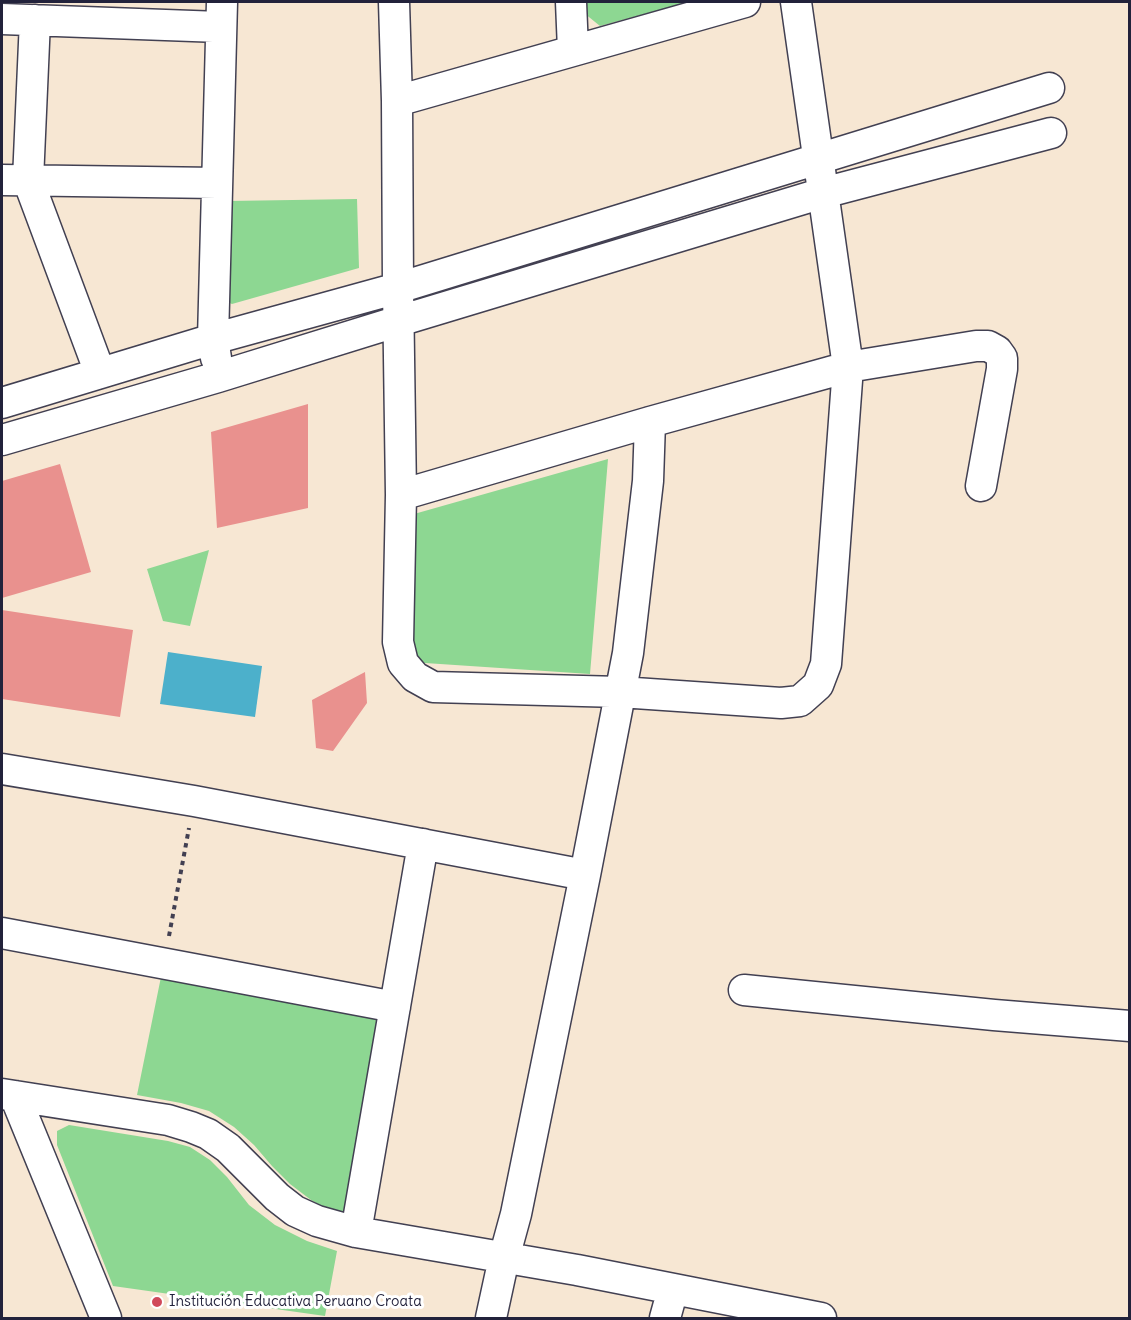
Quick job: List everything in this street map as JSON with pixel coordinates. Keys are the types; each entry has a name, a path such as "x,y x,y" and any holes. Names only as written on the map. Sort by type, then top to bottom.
{"street":[{"path":"394,2 401,495 398,642 403,663 415,677 434,687 620,692 781,703 801,702 818,685 826,664 848,367 796,2"},
{"path":"572,2 573,50"},
{"path":"397,100 745,2"},
{"path":"2,19 221,14 213,339 218,377"},
{"path":"35,20 15,180 100,373"},
{"path":"2,403 213,339 398,288 1049,88"},
{"path":"2,440 218,377 823,193 1052,133"},
{"path":"15,180 217,183"},
{"path":"401,495 848,367 988,346 997,351 1002,358 1002,369 981,486"},
{"path":"491,1318 516,1214 620,692 648,481 650,422"},
{"path":"2,769 194,801 585,876"},
{"path":"356,1232 423,844"},
{"path":"2,933 395,1008"},
{"path":"744,990 1130,1026"},
{"path":"8,1095 168,1120 191,1127 208,1134 228,1148 294,1211 317,1221 356,1232 673,1288 821,1318"},
{"path":"8,1095 106,1318"},
{"path":"665,1318 673,1288"}],"path":[{"path":"164,963 194,801"}],"green space":[{"path":"584,2 689,2 600,26 584,13"},
{"path":"357,199 359,268 232,304 222,300 228,201"},
{"path":"608,459 590,674 410,662 407,516"},
{"path":"209,550 190,626 163,621 147,569"},
{"path":"162,972 384,1012 349,1204 343,1211 331,1211 311,1200 290,1184 234,1127 209,1111 137,1095"},
{"path":"69,1125 168,1141 190,1147 210,1160 249,1205 275,1225 307,1241 337,1251 325,1316 113,1286 57,1145 57,1131"}],"water":[{"path":"168,652 262,666 255,717 160,704"}],"building":[{"path":"308,404 308,508 217,528 211,432"},
{"path":"60,464 91,572 2,598 2,481"},
{"path":"2,610 133,630 120,717 2,699"},
{"path":"365,672 367,703 333,751 316,748 312,700"}],"place":[{"name":"Institución Educativa Peruano Croata","path":"157,1302"}]}
